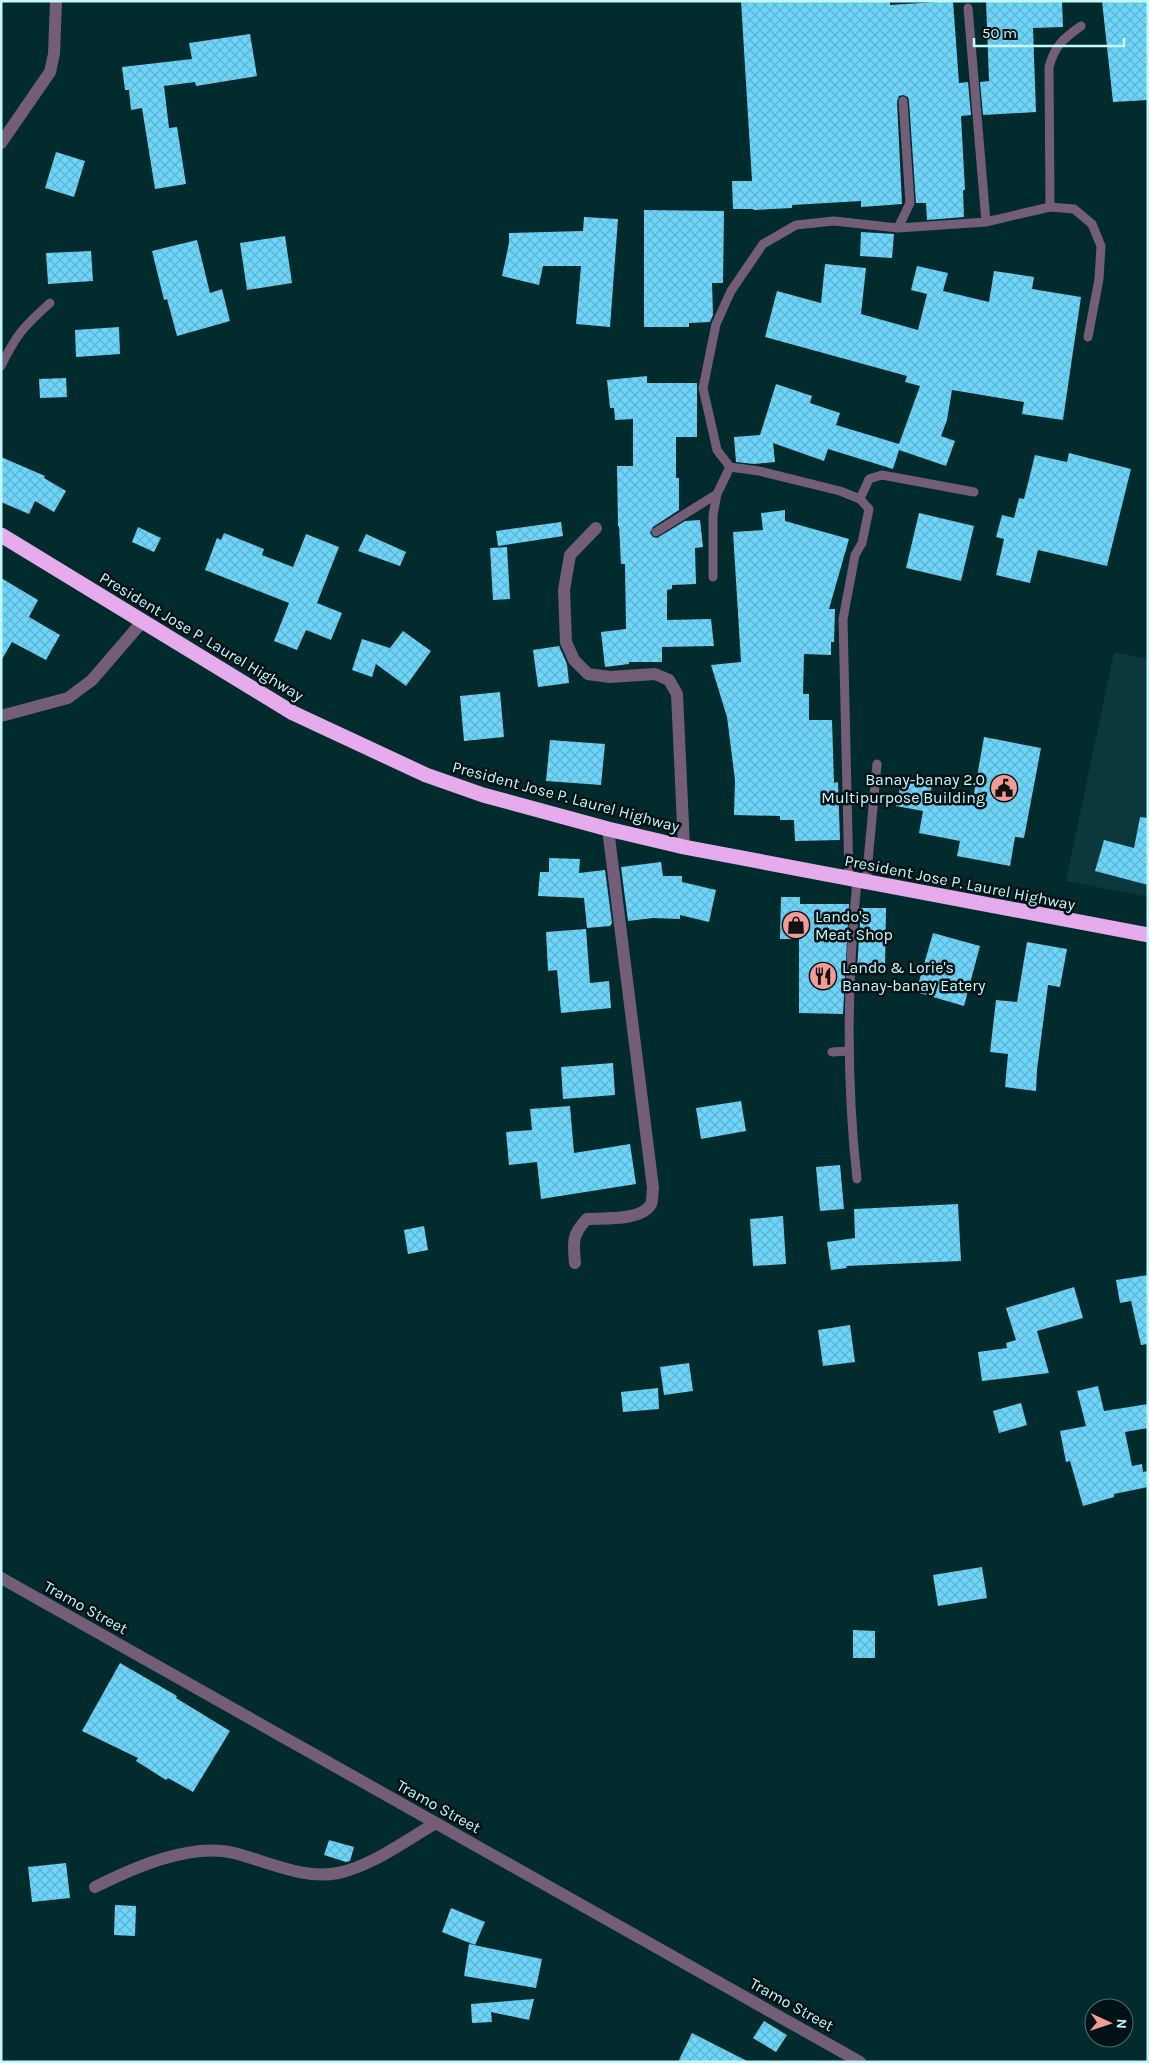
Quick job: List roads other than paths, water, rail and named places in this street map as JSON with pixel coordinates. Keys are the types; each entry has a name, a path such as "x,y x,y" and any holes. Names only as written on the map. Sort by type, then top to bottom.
{"highway":[{"name":"President Jose P. Laurel Highway","path":"1,535 293,712 426,774 483,795 608,829 684,847 1148,935"}],"street":[{"path":"1,143 50,72 54,54 56,1"},
{"path":"596,528 570,555 564,590 566,642 574,660 588,674 610,677 655,674 669,680 677,694 684,847"},
{"path":"1,716 68,698 92,680 142,622"},
{"path":"575,1263 573,1245 577,1229 587,1219 634,1216 645,1211 652,1203 653,1188 608,829"},
{"name":"Tramo Street","path":"1,1578 860,2062"},
{"path":"95,1887 119,1875 175,1855 200,1851 232,1852 312,1874 336,1874 360,1867 436,1823"}],"lane":[{"path":"968,8 986,222"},
{"path":"1050,207 1049,67 1052,54 1062,41 1081,26"},
{"path":"898,228 910,203 903,101"},
{"path":"857,881 843,619 855,555 862,543 869,509 860,499 840,491 759,471 730,468 717,450 703,388 716,324 731,291 763,244 796,225 834,221 898,228 986,222 1050,207 1074,209 1092,224 1101,246 1099,279 1088,337"},
{"path":"1,366 14,339 29,321 50,303"},
{"path":"713,577 713,515 717,494 730,468"},
{"path":"860,499 870,479 882,475 974,492"},
{"path":"656,532 717,494"},
{"path":"856,1179 848,1051 848,998 857,881 877,764"},
{"path":"832,1052 848,1051"}],"place":[{"name":"Banay-banay 2.0 Multipurpose Building","path":"1004,788"},
{"name":"Lando's Meat Shop","path":"796,925"},
{"name":"Lando & Lorie's Banay-banay Eatery","path":"823,976"}]}
